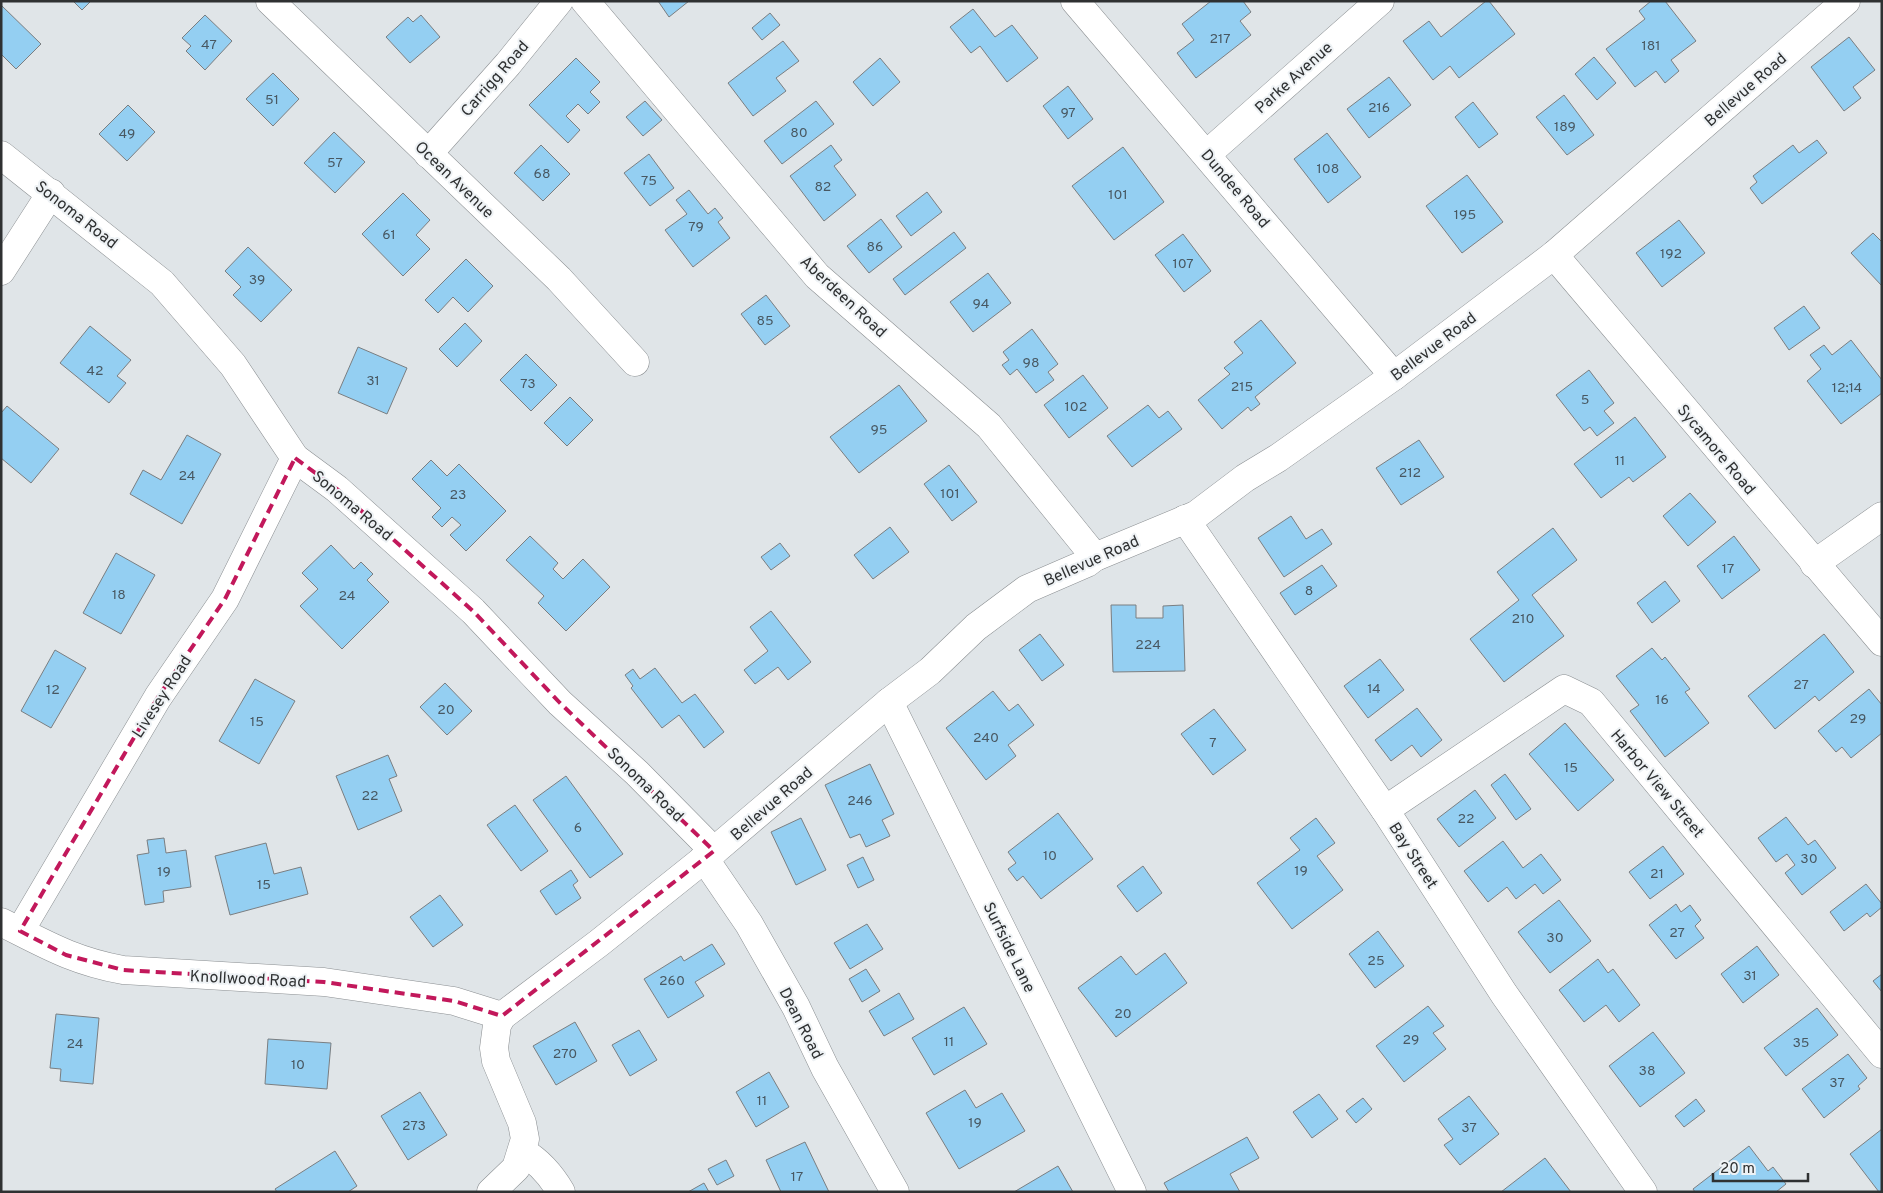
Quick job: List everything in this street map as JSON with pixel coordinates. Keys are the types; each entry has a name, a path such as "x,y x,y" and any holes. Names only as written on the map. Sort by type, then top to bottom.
{"street":[{"name":"Ocean Avenue","path":"270,1 559,279 635,362"},
{"name":"Carrigg Road","path":"428,154 508,64 559,1"},
{"name":"Aberdeen Road","path":"585,1 817,276 990,426 1095,557"},
{"name":"Dundee Road","path":"1075,1 1394,376"},
{"name":"Parke Avenue","path":"1207,154 1380,1"},
{"name":"Bellevue Road","path":"502,1016 599,943 709,855 889,702 930,671 976,627 1027,589 1087,563 1095,557 1196,515 1245,478 1278,458 1394,376 1554,255 1846,1"},
{"name":"Sonoma Road","path":"1,155 51,193 162,284 233,365 295,458 373,520 474,612 560,703 637,773 709,855"},
{"path":"1,271 51,193"},
{"name":"Sycamore Road","path":"1554,255 1882,642"},
{"name":"Livesey Road","path":"11,926 158,697 225,599 295,458"},
{"path":"1814,564 1882,516"},
{"name":"Bay Street","path":"1185,519 1385,810 1504,994 1643,1192"},
{"name":"Harbor View Street","path":"1385,810 1564,689 1591,702 1882,1054"},
{"name":"Surfside Lane","path":"889,702 1132,1192"},
{"name":"Dean Road","path":"709,855 796,1007 825,1068 895,1192"},
{"name":"Knollwood Road","path":"11,926 66,955 94,965 123,970 324,982 454,1001 502,1016"},
{"path":"491,1192 516,1168 523,1152 525,1139 522,1122 496,1061 494,1048 496,1025 502,1016"},
{"path":"523,1152 536,1160 561,1192"}],"highlighted area":[{"path":"295,458 337,489 473,611 560,703 714,851 502,1016 454,1001 324,982 123,970 66,955 20,931 158,697 225,599"}],"building":[{"path":"73,1 91,1 82,10"},
{"path":"658,1 689,1 669,17"},
{"path":"1211,1 1243,1 1251,12 1240,21 1251,35 1196,78 1177,53 1194,40 1182,24"},
{"path":"1486,1 1489,1 1515,34 1459,78 1450,66 1433,80 1403,41 1429,21 1441,37"},
{"path":"1651,1 1665,1 1696,41 1671,60 1679,71 1665,83 1656,71 1635,87 1606,49 1645,19 1639,11"},
{"path":"1,5 41,44 16,69 1,54"},
{"path":"973,9 995,37 1012,25 1038,58 1007,82 980,46 971,53 950,27"},
{"path":"770,13 780,25 762,40 752,28"},
{"path":"205,15 232,41 205,70 186,51 191,46 182,38"},
{"path":"421,15 440,37 410,63 386,37 408,17 413,22"},
{"path":"1849,37 1875,70 1853,87 1861,98 1844,111 1811,67"},
{"path":"783,41 799,61 776,78 786,91 753,116 728,83"},
{"path":"1594,57 1616,83 1597,100 1575,74"},
{"path":"576,58 600,82 590,92 600,102 588,114 578,104 566,116 580,130 568,143 529,105"},
{"path":"880,58 900,82 873,106 853,82"},
{"path":"273,73 299,99 273,126 246,99"},
{"path":"1389,77 1411,105 1369,138 1347,109"},
{"path":"1068,86 1093,119 1068,139 1043,106"},
{"path":"1564,95 1594,135 1567,155 1536,117"},
{"path":"645,101 662,120 643,136 626,117"},
{"path":"816,101 834,124 782,164 764,141"},
{"path":"1473,102 1498,134 1479,148 1455,117"},
{"path":"128,105 155,132 127,161 99,134"},
{"path":"334,132 365,162 335,193 304,163"},
{"path":"1327,133 1361,177 1328,203 1294,159"},
{"path":"1817,140 1827,153 1762,204 1750,188 1757,182 1753,176 1793,145 1799,153"},
{"path":"541,145 570,174 543,201 514,173"},
{"path":"831,145 842,160 834,166 856,195 824,221 790,176"},
{"path":"1123,147 1164,202 1114,240 1072,186"},
{"path":"649,154 674,188 650,206 624,173"},
{"path":"1467,175 1503,222 1462,253 1426,206"},
{"path":"689,190 708,214 715,208 723,218 718,222 730,238 693,267 665,230 687,214 676,200"},
{"path":"927,192 942,212 911,236 896,216"},
{"path":"403,193 430,220 416,235 430,249 403,276 362,234"},
{"path":"881,219 902,247 869,273 847,246"},
{"path":"1679,220 1705,253 1662,287 1636,253"},
{"path":"954,232 966,248 905,295 893,279"},
{"path":"1873,233 1882,242 1882,286 1851,253"},
{"path":"1183,234 1211,271 1184,292 1155,255"},
{"path":"248,247 292,290 261,322 233,295 241,287 225,271"},
{"path":"466,259 493,286 468,312 453,297 438,313 425,300"},
{"path":"988,273 1011,303 973,332 950,302"},
{"path":"766,295 790,326 765,345 741,314"},
{"path":"1804,306 1820,328 1789,350 1774,328"},
{"path":"1261,320 1296,363 1255,397 1260,404 1251,411 1248,407 1222,429 1198,400 1230,374 1224,368 1243,353 1234,342"},
{"path":"465,323 482,341 457,367 439,349"},
{"path":"90,326 131,360 117,376 126,383 109,403 60,363"},
{"path":"1032,329 1058,364 1048,372 1054,380 1036,393 1017,369 1010,375 1002,365 1009,360 1003,352"},
{"path":"1851,340 1882,380 1882,393 1841,424 1807,381 1821,369 1810,355 1824,345 1832,355"},
{"path":"358,347 407,368 387,414 338,393"},
{"path":"526,354 557,385 531,411 500,380"},
{"path":"1589,370 1614,403 1604,411 1614,423 1597,436 1590,427 1584,431 1556,395"},
{"path":"1083,375 1108,408 1069,438 1044,405"},
{"path":"899,385 927,421 859,473 830,437"},
{"path":"570,397 593,420 567,446 544,423"},
{"path":"1148,405 1159,418 1168,411 1182,429 1132,467 1107,436"},
{"path":"7,406 59,449 31,483 1,458 1,413"},
{"path":"1635,417 1666,457 1633,482 1629,477 1601,498 1574,464"},
{"path":"187,435 221,454 182,524 130,494 143,470 161,480"},
{"path":"1419,440 1444,477 1401,505 1376,468"},
{"path":"431,460 447,476 459,464 506,511 466,551 450,535 461,525 452,517 442,527 432,517 441,508 412,479"},
{"path":"949,465 977,502 952,521 924,484"},
{"path":"1690,493 1716,522 1688,546 1663,516"},
{"path":"1291,516 1306,539 1322,529 1332,544 1284,577 1258,538"},
{"path":"890,527 909,552 873,579 854,555"},
{"path":"1553,528 1577,560 1532,595 1564,636 1504,682 1470,639 1519,600 1497,572"},
{"path":"530,536 558,563 553,569 563,579 583,559 610,587 566,631 538,603 544,596 506,560"},
{"path":"1734,536 1760,570 1722,599 1697,566"},
{"path":"780,543 790,556 771,570 761,557"},
{"path":"331,545 354,569 361,562 373,574 367,580 389,602 342,649 300,606 318,589 302,573"},
{"path":"116,553 155,575 121,634 83,613"},
{"path":"1322,565 1337,586 1295,615 1280,593"},
{"path":"1665,581 1680,601 1652,623 1637,603"},
{"path":"1111,605 1136,605 1136,618 1163,618 1163,606 1183,605 1185,671 1113,672"},
{"path":"771,611 811,662 788,680 778,667 755,684 744,670 768,651 750,627"},
{"path":"1040,634 1064,665 1042,681 1019,650"},
{"path":"1824,634 1854,672 1819,701 1815,696 1775,729 1748,696"},
{"path":"1652,648 1662,660 1665,657 1690,689 1685,692 1709,723 1665,757 1630,711 1639,705 1616,676"},
{"path":"55,650 86,668 51,728 21,711"},
{"path":"1380,659 1404,690 1368,718 1344,686"},
{"path":"655,668 682,703 695,694 724,732 704,748 679,715 662,728 631,688 633,686 625,675 633,669 640,679"},
{"path":"255,679 295,701 259,764 219,741"},
{"path":"445,683 472,711 447,735 420,707"},
{"path":"1869,689 1882,705 1882,733 1851,758 1842,747 1836,752 1818,731"},
{"path":"993,691 1009,711 1018,704 1034,725 1008,745 1016,756 986,780 946,728"},
{"path":"1417,708 1442,740 1421,757 1412,745 1391,761 1375,740"},
{"path":"1214,709 1246,750 1213,775 1181,734"},
{"path":"1565,723 1614,780 1578,811 1529,754"},
{"path":"388,755 397,776 389,779 402,811 358,830 336,776"},
{"path":"870,764 894,814 882,820 890,836 866,847 860,834 850,838 825,785"},
{"path":"1505,774 1531,809 1516,820 1491,785"},
{"path":"566,776 623,854 590,878 533,800"},
{"path":"1475,790 1496,818 1459,847 1437,819"},
{"path":"515,805 548,851 521,871 487,825"},
{"path":"1058,813 1093,859 1041,899 1023,876 1017,881 1008,869 1016,863 1008,852"},
{"path":"1786,817 1808,845 1815,840 1836,868 1802,895 1785,873 1795,865 1787,854 1776,862 1758,838"},
{"path":"801,818 826,870 796,885 771,832"},
{"path":"1316,818 1335,843 1317,856 1343,890 1292,929 1257,883 1300,850 1290,838"},
{"path":"164,838 166,853 186,850 191,887 163,891 164,902 145,905 137,855 149,853 147,840"},
{"path":"1503,841 1523,868 1541,854 1561,880 1543,894 1535,884 1516,899 1507,887 1488,902 1464,871"},
{"path":"266,843 274,874 301,867 308,894 230,915 215,856"},
{"path":"1663,846 1684,874 1650,899 1629,872"},
{"path":"863,857 874,880 858,888 847,865"},
{"path":"1143,866 1162,893 1137,912 1117,886"},
{"path":"571,870 578,881 573,885 581,898 556,915 540,891"},
{"path":"1866,884 1882,904 1882,907 1870,917 1867,913 1844,931 1830,912"},
{"path":"440,895 463,925 433,947 410,917"},
{"path":"1559,900 1591,941 1550,973 1518,932"},
{"path":"1676,904 1681,912 1690,905 1701,920 1695,926 1704,938 1676,959 1649,925"},
{"path":"867,924 883,949 850,969 834,943"},
{"path":"1378,931 1404,966 1375,988 1349,954"},
{"path":"712,944 725,964 695,982 704,996 668,1018 644,979 681,956 684,961"},
{"path":"1757,946 1779,975 1743,1003 1721,974"},
{"path":"1165,953 1187,983 1116,1037 1078,988 1121,956 1136,975"},
{"path":"1598,959 1608,973 1613,969 1640,1005 1619,1022 1606,1005 1584,1022 1559,990"},
{"path":"866,969 880,991 862,1002 849,979"},
{"path":"1882,974 1882,992 1873,981"},
{"path":"899,993 914,1019 884,1036 869,1011"},
{"path":"1428,1006 1444,1026 1433,1033 1446,1049 1404,1082 1376,1046"},
{"path":"964,1007 987,1044 934,1075 912,1038"},
{"path":"1817,1008 1838,1035 1786,1076 1764,1048"},
{"path":"56,1014 99,1018 93,1084 60,1081 61,1069 50,1068"},
{"path":"575,1022 597,1061 556,1085 533,1046"},
{"path":"639,1030 657,1060 630,1076 612,1045"},
{"path":"1653,1032 1685,1073 1640,1107 1609,1066"},
{"path":"268,1039 331,1043 327,1089 265,1084"},
{"path":"1848,1054 1867,1078 1858,1086 1860,1089 1824,1118 1802,1089"},
{"path":"769,1072 789,1107 756,1127 736,1092"},
{"path":"965,1090 976,1108 1002,1093 1025,1131 959,1169 926,1113"},
{"path":"420,1092 447,1135 408,1160 381,1116"},
{"path":"1319,1094 1338,1119 1312,1138 1293,1112"},
{"path":"1469,1096 1499,1134 1460,1165 1444,1145 1453,1139 1438,1119"},
{"path":"1363,1098 1372,1109 1356,1123 1346,1111"},
{"path":"1696,1099 1705,1111 1684,1127 1675,1116"},
{"path":"1882,1129 1882,1192 1879,1192 1850,1154"},
{"path":"1247,1137 1259,1158 1230,1174 1240,1192 1169,1192 1164,1183"},
{"path":"805,1142 829,1192 781,1192 766,1160"},
{"path":"1749,1146 1768,1171 1773,1167 1786,1184 1776,1192 1695,1192 1693,1189"},
{"path":"335,1151 357,1186 348,1192 277,1192 275,1189"},
{"path":"1545,1158 1571,1192 1501,1192"},
{"path":"726,1160 734,1176 717,1185 708,1169"},
{"path":"1058,1166 1073,1192 1014,1192"},
{"path":"704,1183 709,1192 688,1192"}]}
